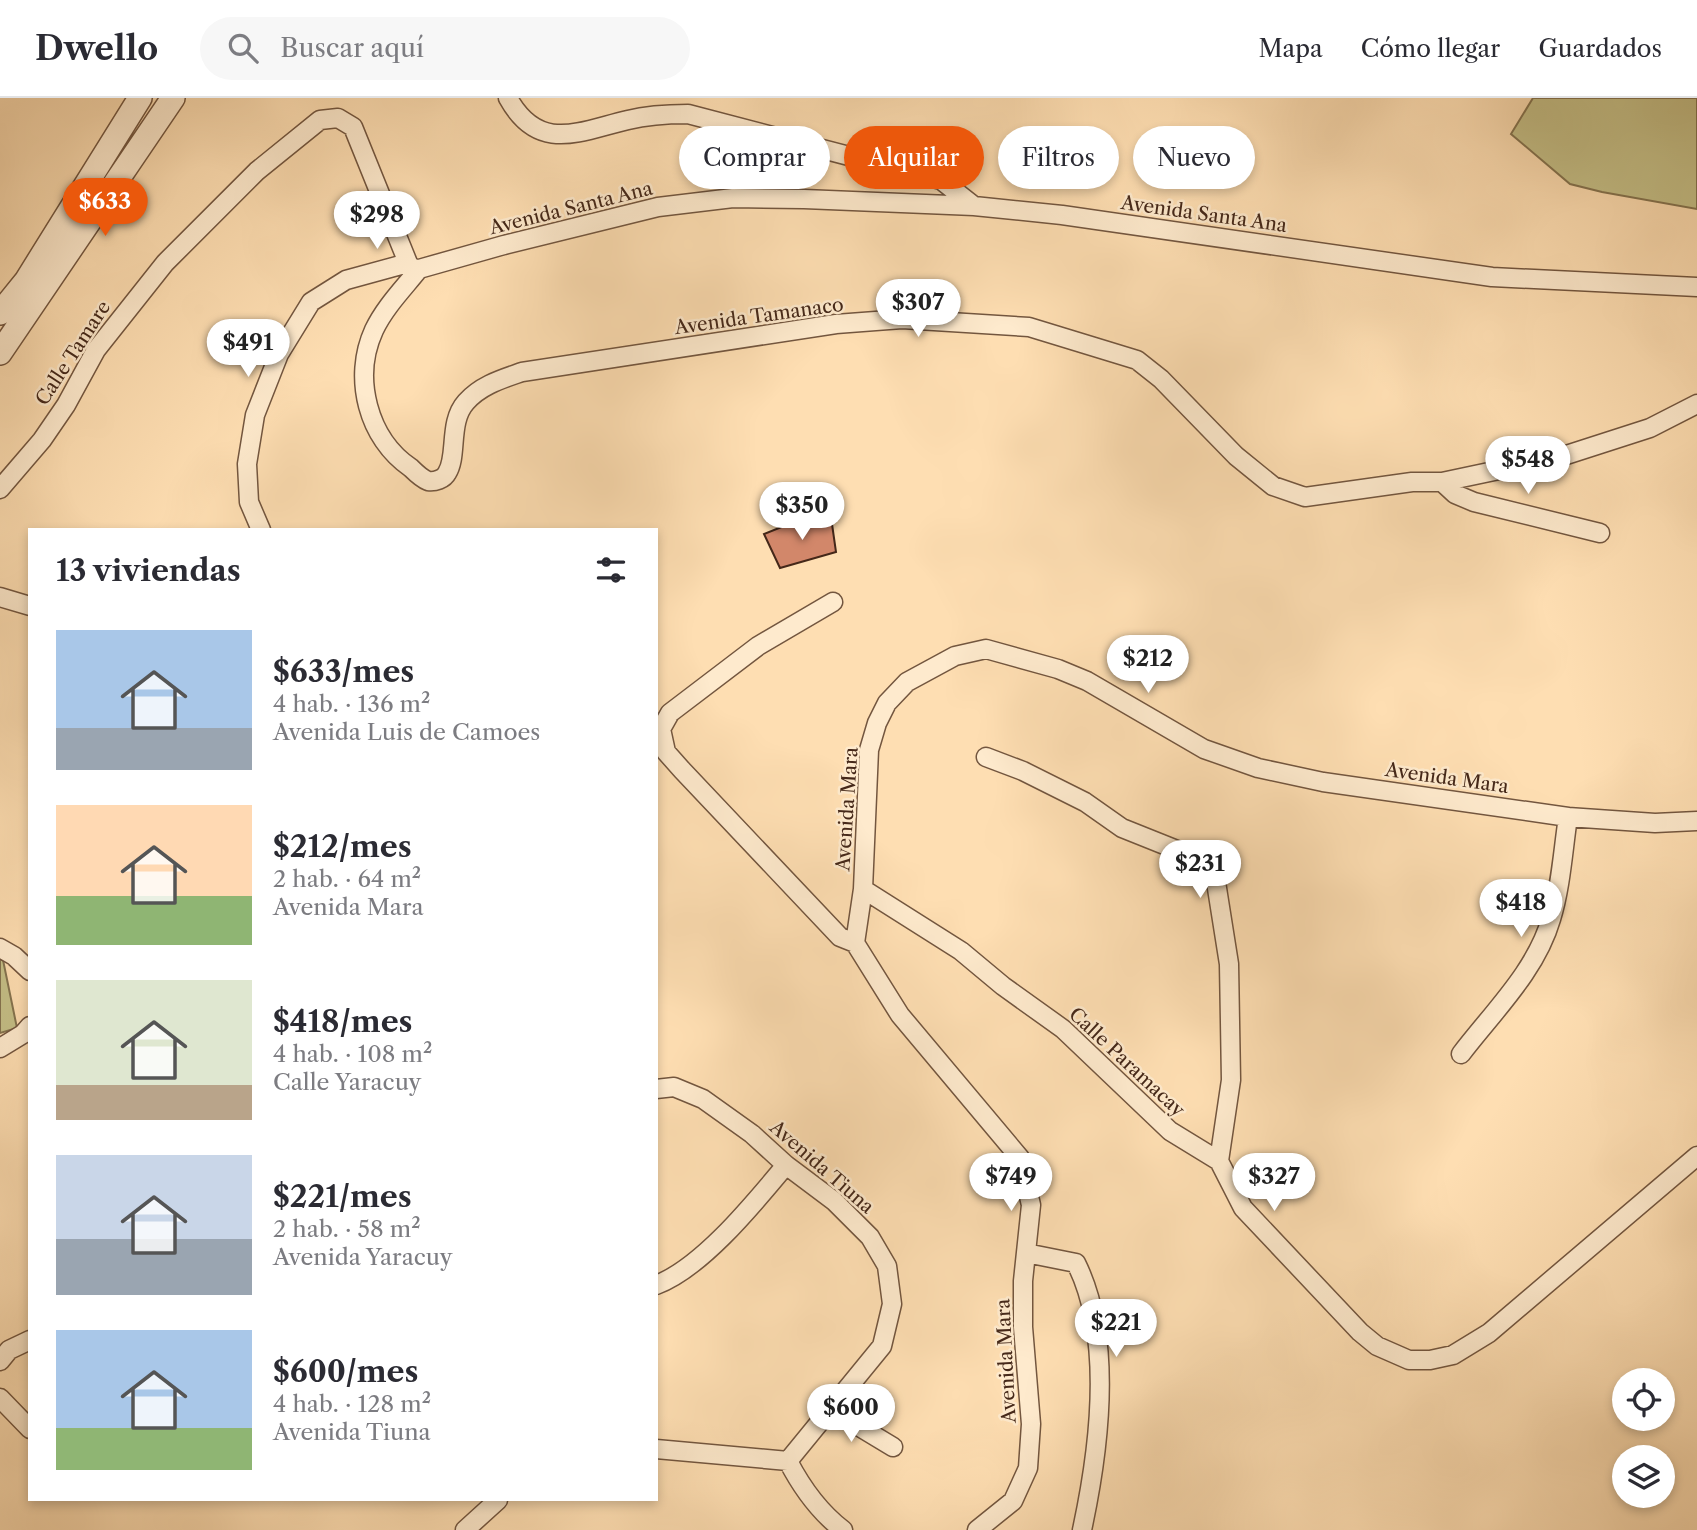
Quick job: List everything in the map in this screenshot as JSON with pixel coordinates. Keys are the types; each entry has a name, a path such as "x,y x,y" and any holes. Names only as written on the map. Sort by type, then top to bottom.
{"street":[{"path":"0,313 26,281 140,98"},
{"path":"0,353 173,98"},
{"path":"508,98 515,111 534,127 557,136 581,134 659,114 688,114 941,180 974,206"},
{"name":"Calle Tamare","path":"0,489 43,440 96,350 165,263 257,171 320,120 338,118 353,127 413,266"},
{"name":"Avenida Santa Ana","path":"260,528 249,502 247,464 255,415 279,354 311,302 346,279 504,245 658,207 733,198 974,206 1062,215 1492,277 1697,287"},
{"name":"Avenida Tamanaco","path":"413,266 373,331 365,382 366,405 374,427 387,447 400,461 428,481 440,480 448,473 455,423 465,403 488,384 522,372 836,324 902,319 1029,327 1137,360 1161,379 1236,456 1273,486 1304,497 1412,482 1442,482 1560,457 1650,428 1697,404"},
{"path":"1442,482 1455,494 1474,502 1600,533"},
{"path":"0,597 28,605"},
{"path":"833,602 748,653 670,713 661,729 666,752 681,770 840,937 855,943"},
{"name":"Avenida Mara","path":"977,1530 1013,1501 1028,1468 1031,1424 1023,1327 1031,1205 1020,1158 900,1015 855,943 863,889 869,750 877,723 887,703 907,682 955,656 986,649 1087,681 1204,750 1258,768 1323,782 1567,817 1655,823 1697,821"},
{"path":"986,757 1023,771 1085,802 1122,828 1177,850 1202,865 1216,882 1229,964 1231,1080 1219,1161 1244,1208 1360,1332 1391,1354 1409,1360 1430,1360 1453,1354 1489,1333 1697,1157"},
{"path":"1461,1054 1520,981 1551,920 1567,817"},
{"name":"Calle Paramacay","path":"863,889 961,951 1003,986 1063,1029 1170,1131 1219,1161"},
{"path":"0,948 28,969"},
{"path":"0,1048 28,1028"},
{"name":"Avenida Tiuna","path":"658,1090 674,1087 703,1099 752,1134 786,1165 834,1201 870,1237 887,1266 892,1304 882,1346 788,1461"},
{"path":"658,1284 672,1279 720,1238 786,1165"},
{"path":"1026,1253 1076,1264 1087,1286 1096,1341 1100,1408 1098,1449 1082,1530"},
{"path":"0,1361 9,1350 28,1341"},
{"path":"0,1398 28,1427"},
{"path":"830,1409 893,1447"},
{"path":"658,1449 788,1461 800,1485 823,1515 843,1530"},
{"path":"465,1530 497,1501"}],"shaded area":[{"path":"1533,98 1697,98 1697,209 1570,184 1511,134"},
{"path":"0,960 3,960 17,1028 0,1033"}],"building":[{"path":"831,517 836,552 780,568 764,534 784,526"}]}
